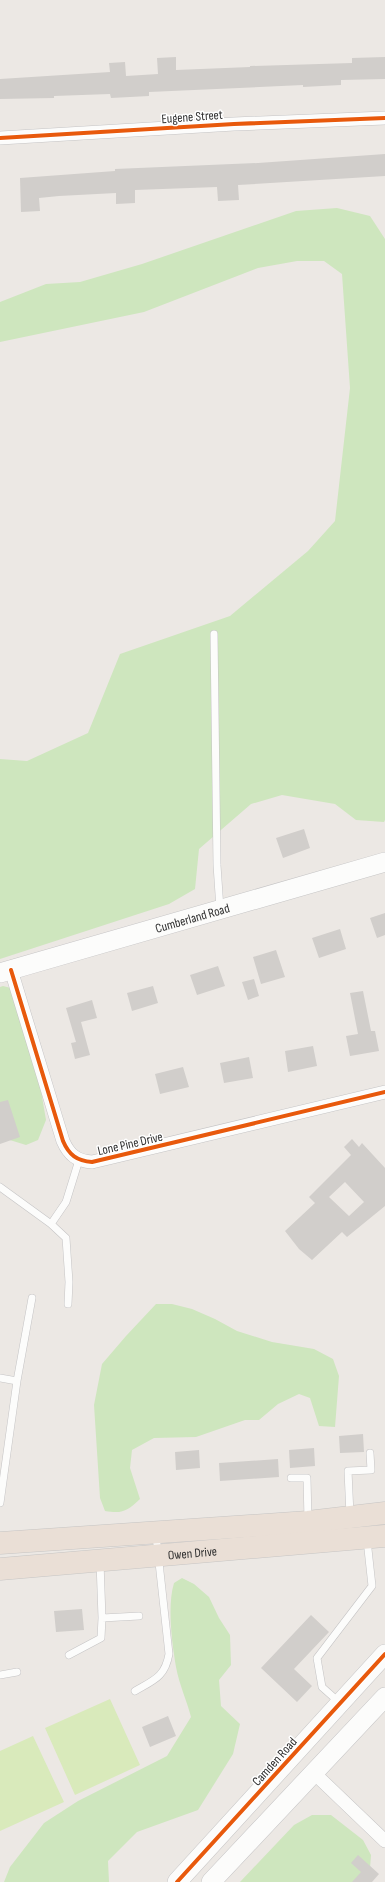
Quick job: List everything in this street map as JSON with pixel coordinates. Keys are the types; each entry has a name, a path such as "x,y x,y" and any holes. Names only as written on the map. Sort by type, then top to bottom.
{"highway":[{"name":"Owen Drive","path":"0,1543 308,1522 385,1513"},
{"name":"Owen Drive","path":"0,1569 376,1537"}],"street":[{"name":"Eugene Street","path":"0,138 234,124 385,118"},
{"name":"Cumberland Road","path":"6,971 385,862"},
{"path":"6,971 66,1149 79,1160"},
{"name":"Lone Pine Drive","path":"79,1160 92,1162 385,1092"},
{"name":"Camden Road","path":"177,1882 385,1654"},
{"path":"211,1882 385,1697"},
{"path":"314,1773 385,1841"}],"lane":[{"path":"214,634 217,865 220,910"},
{"path":"51,1224 66,1202 79,1160"},
{"path":"0,1187 51,1224 66,1238 69,1282 68,1304"},
{"path":"0,1503 17,1381 32,1298"},
{"path":"0,1378 17,1381"},
{"path":"350,1516 348,1471 371,1470 370,1453"},
{"path":"291,1478 307,1478 308,1522"},
{"path":"135,1691 156,1679 163,1672 169,1654 155,1532"},
{"path":"340,1704 322,1687 317,1658 372,1586 376,1537"},
{"path":"69,1655 101,1638 102,1618 100,1560"},
{"path":"102,1618 139,1616"},
{"path":"0,1676 17,1672"}],"green space":[{"path":"337,208 370,216 385,239 385,820 384,822 356,820 335,804 282,795 251,804 199,849 195,889 169,904 0,959 0,759 27,761 88,733 120,654 230,616 308,551 335,521 350,388 342,274 324,261 297,261 258,268 144,312 0,342 0,302 46,284 80,282 142,264 296,211"},
{"path":"3,986 11,988 39,1079 46,1120 38,1140 26,1145 0,1137 0,987"},
{"path":"156,1304 172,1304 192,1309 237,1331 272,1342 314,1349 333,1359 339,1376 335,1427 319,1426 310,1398 299,1394 278,1404 259,1420 245,1420 196,1437 154,1438 132,1450 130,1468 140,1499 124,1511 105,1511 100,1498 94,1405 102,1364"},
{"path":"182,1578 194,1584 209,1597 219,1618 230,1635 231,1665 219,1680 221,1706 240,1724 233,1754 198,1810 137,1832 108,1861 109,1882 4,1882 10,1867 44,1823 78,1801 167,1756 191,1717 177,1673 171,1625 171,1602 174,1583"},
{"path":"110,1699 140,1765 75,1795 45,1728"},
{"path":"33,1736 64,1802 0,1831 0,1751"},
{"path":"312,1815 331,1815 363,1840 371,1855 369,1882 240,1882 294,1825"}],"building":[{"path":"176,57 176,70 352,63 352,58 385,57 385,79 341,80 341,85 303,87 303,85 149,92 149,96 111,98 110,94 54,96 54,98 0,99 0,79 110,72 109,63 125,62 126,76 158,74 157,58"},
{"path":"385,154 385,176 238,185 239,200 218,201 217,187 135,190 135,203 116,204 116,193 59,196 39,198 40,211 21,212 20,178 115,171 115,169 258,163"},
{"path":"304,829 310,848 283,858 276,838"},
{"path":"385,913 385,935 377,938 370,918"},
{"path":"340,929 346,949 319,958 312,938"},
{"path":"276,950 285,977 261,984 253,957"},
{"path":"218,966 225,986 197,995 190,975"},
{"path":"254,979 259,996 248,1000 242,982"},
{"path":"153,986 158,1003 132,1011 127,993"},
{"path":"363,991 371,1031 375,1031 379,1051 350,1056 346,1036 358,1034 350,993"},
{"path":"92,1000 97,1018 81,1022 90,1055 75,1059 71,1043 76,1042 66,1008"},
{"path":"313,1046 317,1066 288,1072 285,1051"},
{"path":"249,1057 253,1078 224,1083 220,1063"},
{"path":"183,1067 189,1087 160,1094 155,1074"},
{"path":"8,1100 20,1137 0,1144 0,1102"},
{"path":"352,1139 359,1147 362,1143 385,1168 385,1206 347,1237 342,1232 312,1260 299,1249 285,1231 315,1203 309,1197 351,1155 344,1147","holes":["345,1182 364,1202 349,1216 329,1197"]},
{"path":"363,1434 364,1452 340,1453 339,1436"},
{"path":"314,1448 315,1466 290,1468 289,1450"},
{"path":"199,1450 200,1468 176,1470 175,1452"},
{"path":"278,1459 279,1477 220,1481 219,1463"},
{"path":"82,1609 84,1630 56,1632 54,1611"},
{"path":"311,1615 329,1632 294,1669 312,1686 297,1702 261,1668"},
{"path":"168,1716 176,1736 150,1747 142,1727"},
{"path":"358,1855 379,1874 372,1882 352,1882 361,1872 351,1863"}],"cycle path":[{"path":"0,138 234,124 385,118"},
{"path":"11,970 63,1141 71,1154 78,1159 92,1162 385,1092"},
{"path":"177,1882 385,1654"}]}
